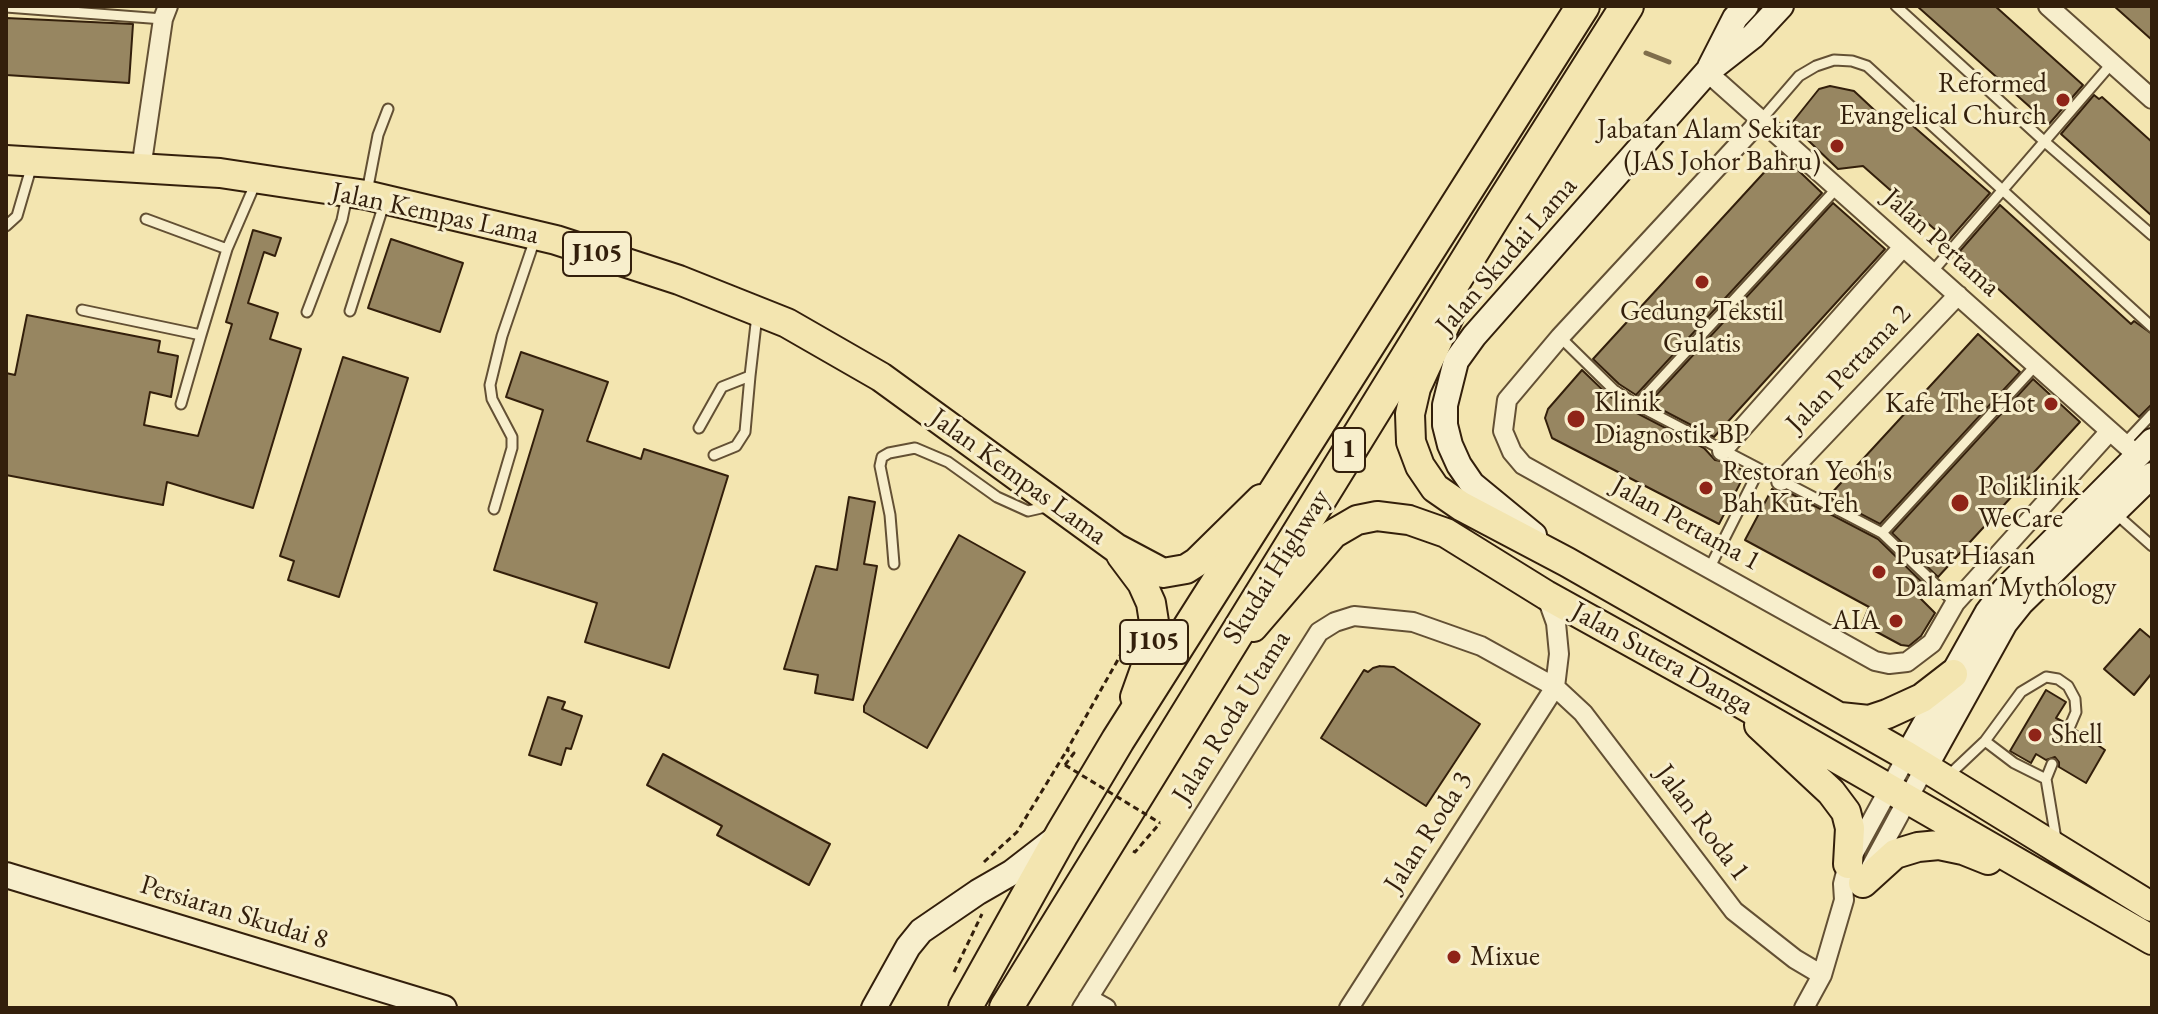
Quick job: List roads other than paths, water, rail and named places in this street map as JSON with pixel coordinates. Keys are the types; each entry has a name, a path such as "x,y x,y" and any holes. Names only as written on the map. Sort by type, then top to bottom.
{"highway":[{"name":"Skudai Highway","path":"965,1008 1118,740 1583,6"},
{"name":"Skudai Highway","path":"1006,1008 1627,6"}],"main road":[{"name":"Jalan Kempas Lama","path":"17,161 220,173 366,196 536,236 679,280 787,323 881,377 1116,548 1163,573 1186,569 1209,552 1282,479"},
{"name":"Jalan Sutera Danga","path":"1493,218 1416,388 1410,414 1411,442 1420,466 1435,488 1461,506 1567,562 1926,767 2152,907"},
{"name":"Jalan Sutera Danga","path":"1206,682 1333,534 1357,520 1377,516 1409,520 1446,533 1546,595 2152,940"},
{"name":"Jalan Kempas Lama","path":"1116,548 1142,583 1151,603 1155,641 1118,740"},
{"path":"1839,717 1869,720 1887,714 1922,698 1953,674"},
{"path":"1730,697 1831,792 1846,812 1850,828 1852,882"},
{"path":"1852,882 1895,854 1939,845 1963,850 2074,895"}],"street":[{"name":"Jalan Skudai Lama","path":"1707,72 1735,18 1746,6"},
{"name":"Jalan Skudai Lama","path":"1567,562 1486,497 1459,465 1445,425 1448,384 1456,361 1474,336 1707,72 1753,36 1781,6"},
{"path":"2048,6 2152,99"},
{"path":"141,169 165,13"},
{"name":"Jalan Pertama","path":"1707,72 2036,365 2135,449"},
{"name":"Jalan Pertama 1","path":"1761,120 1560,337 1507,400 1503,431 1512,452 1523,465 1875,661 1889,664 1907,662 1932,643 1955,603 2135,449"},
{"path":"1722,451 1903,247"},
{"name":"Jalan Pertama 2","path":"1781,481 1958,295"},
{"path":"1926,767 1953,674 1987,613 2005,589 2096,495 2135,449"},
{"path":"1804,1008 1822,975 1852,882 1898,793 1926,767 2005,623 2021,603 2115,513 2135,449"},
{"path":"1546,595 1556,623 1559,654 1555,687"},
{"name":"Jalan Roda Utama","path":"1085,1003 1319,632 1335,622 1354,616 1413,622 1481,646 1555,687"},
{"name":"Jalan Roda 1","path":"1555,687 1583,713 1734,911 1795,959 1822,975"},
{"name":"Jalan Roda 3","path":"1349,1008 1555,687"},
{"path":"874,1008 908,947 921,931 1011,873 1062,834"},
{"name":"Persiaran Skudai 8","path":"6,875 444,1008"},
{"path":"1085,1003 1106,1008"}],"lane":[{"path":"1896,6 2152,235"},
{"path":"6,7 165,13"},
{"path":"1761,120 1799,76 1816,66 1834,60 1867,66 2152,327"},
{"path":"1932,272 2112,63"},
{"path":"350,311 366,196 378,135 388,109"},
{"path":"6,226 17,216 29,175 17,161"},
{"path":"181,404 227,249 257,179"},
{"path":"1637,405 1837,188"},
{"path":"307,312 342,220 366,196"},
{"path":"146,219 227,249"},
{"path":"494,509 512,448 512,437 492,399 490,385 502,336 536,236"},
{"path":"82,310 201,335"},
{"path":"714,455 736,446 745,432 757,311"},
{"path":"1560,337 1614,390 1637,405 1882,533 1955,603"},
{"path":"1882,533 2036,365"},
{"path":"699,428 722,387 750,376"},
{"path":"2135,449 2152,414"},
{"path":"894,564 890,515 880,466 882,457 889,453 915,448 948,462 997,497 1028,511 1053,504"},
{"path":"1709,569 1759,470"},
{"path":"2096,495 2152,546"},
{"path":"1926,767 1985,741 2021,692 2046,677 2058,679 2068,686 2075,699 2076,712 2070,726"},
{"path":"1985,741 2014,763 2046,779"},
{"path":"2052,764 2046,779 2058,849"}],"waterway":[{"path":"1646,53 1669,62"}],"place":[{"name":"Reformed Evangelical Church","path":"2063,100"},
{"name":"Jabatan Alam Sekitar (JAS Johor Bahru)","path":"1837,146"},
{"name":"Gedung Tekstil Gulatis","path":"1702,282"},
{"name":"Kafe The Hot","path":"2051,404"},
{"name":"Klinik Diagnostik BP","path":"1576,419"},
{"name":"Restoran Yeoh's Bah Kut Teh","path":"1706,488"},
{"name":"Poliklinik WeCare","path":"1960,503"},
{"name":"Pusat Hiasan Dalaman Mythology","path":"1879,572"},
{"name":"AIA","path":"1896,621"},
{"name":"Shell","path":"2035,735"},
{"name":"Mixue","path":"1454,957"}]}
